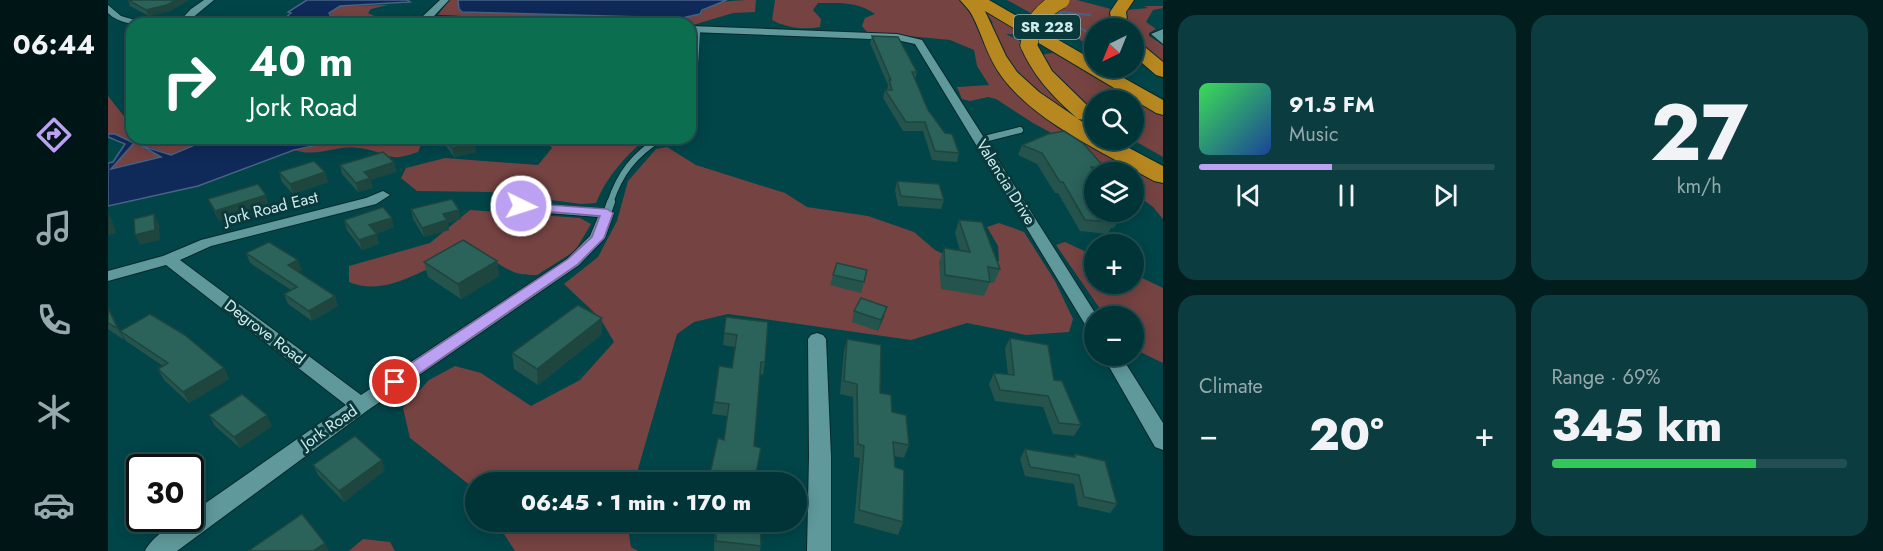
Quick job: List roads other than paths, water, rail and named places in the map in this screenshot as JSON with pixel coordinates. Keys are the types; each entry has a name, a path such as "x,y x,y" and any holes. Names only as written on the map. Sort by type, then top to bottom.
{"highway":[{"path":"968,0 984,19 995,53 1011,76 1040,102 1084,131"},
{"name":"SR 228","path":"978,0 1163,109"},
{"name":"SR 228","path":"999,0 1084,48"},
{"path":"1061,0 1038,16 1030,30 1029,45 1040,68 1053,86 1084,112"},
{"path":"1118,18 1123,4"},
{"path":"1144,55 1163,71"},
{"path":"1137,78 1163,93"},
{"path":"1116,150 1163,176"},
{"path":"1139,150 1163,164"}],"street":[{"path":"186,18 210,0"},
{"path":"426,18 445,0"},
{"path":"108,8 118,18 126,20"},
{"name":"Valencia Drive","path":"696,29 914,39 919,42 1084,309"},
{"name":"Jork Road East","path":"108,276 168,260 206,243 371,201 383,195"},
{"path":"499,205 607,213"},
{"name":"Jork Road","path":"157,551 361,405 573,262 597,238 607,213"},
{"name":"Degrove Road","path":"168,260 361,405"},
{"path":"817,339 820,457 819,551"},
{"path":"1118,366 1163,441"}],"lane":[{"path":"980,140 1020,130"},
{"path":"607,213 621,174 640,149 650,144"}],"water":[{"path":"307,0 407,0 410,2 340,6 329,13 331,17 329,18 285,18 291,13 288,12"},
{"path":"458,0 727,0 702,10 700,14 682,18 462,12 459,9"},
{"path":"108,134 115,134 126,139 126,144 133,144 111,169 161,157 142,146 171,155 196,144 322,144 294,150 198,186 108,206 108,163 113,162 125,144 108,137"}],"waterway":[{"path":"1057,11 1084,30"},
{"path":"1060,12 1090,15"}]}
